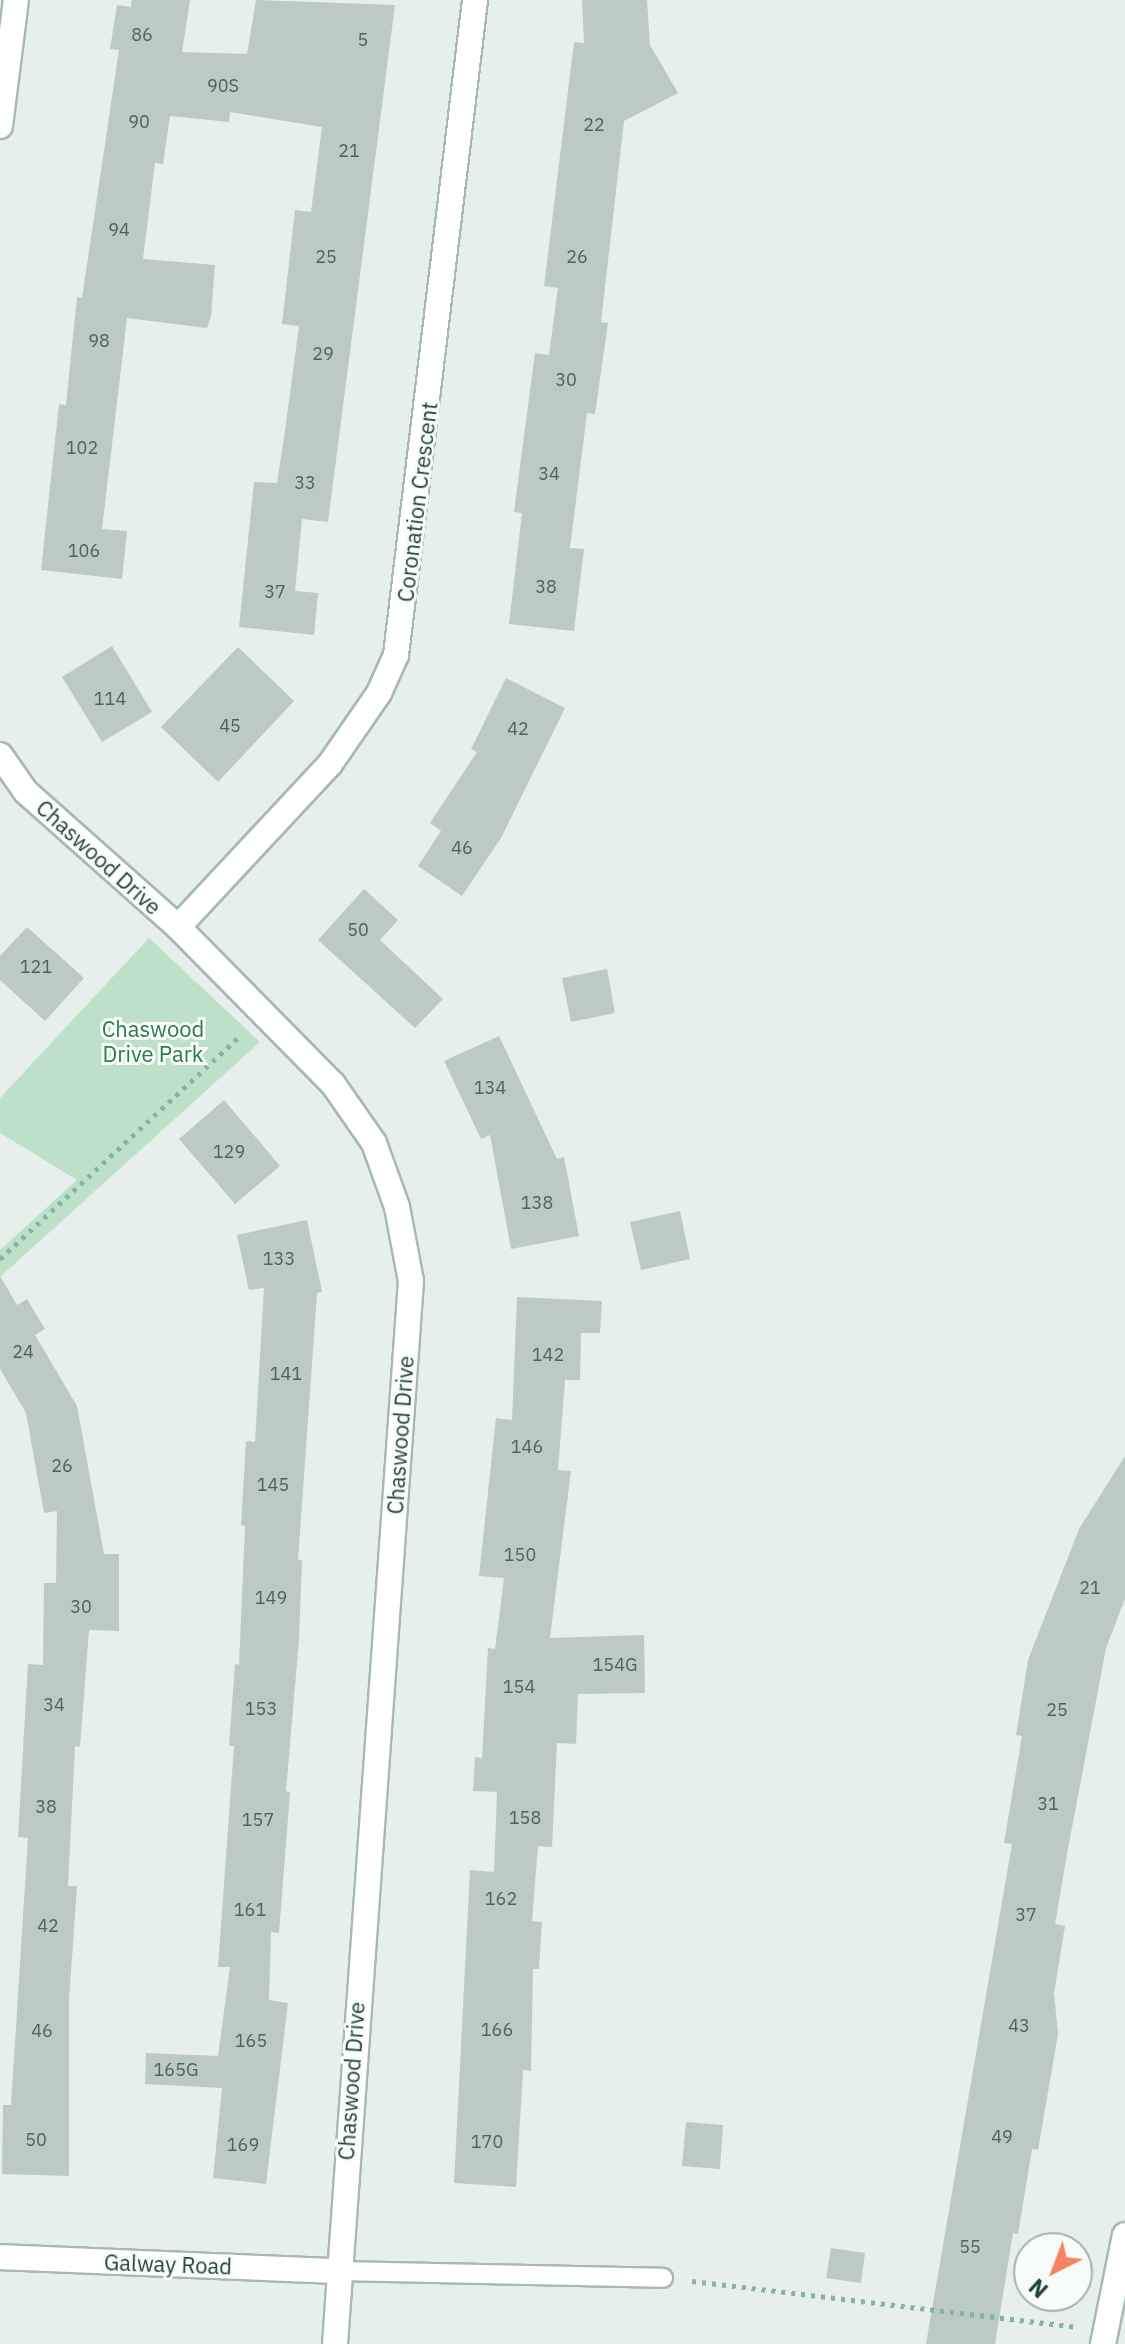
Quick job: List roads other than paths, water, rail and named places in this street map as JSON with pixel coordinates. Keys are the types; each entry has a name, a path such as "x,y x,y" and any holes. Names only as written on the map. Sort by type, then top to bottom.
{"street":[{"path":"0,126 16,0"},
{"name":"Coronation Crescent","path":"178,927 330,764 379,693 396,655 475,0"},
{"name":"Chaswood Drive","path":"0,755 26,792 178,927 333,1084 374,1143 397,1207 411,1281 337,2271 335,2344"},
{"path":"1104,2337 1125,2235"},
{"name":"Galway Road","path":"0,2257 337,2271"}],"lane":[{"path":"337,2271 663,2278"}],"park label":[{"name":"Chaswood Drive Park","path":"153,1040"}]}
